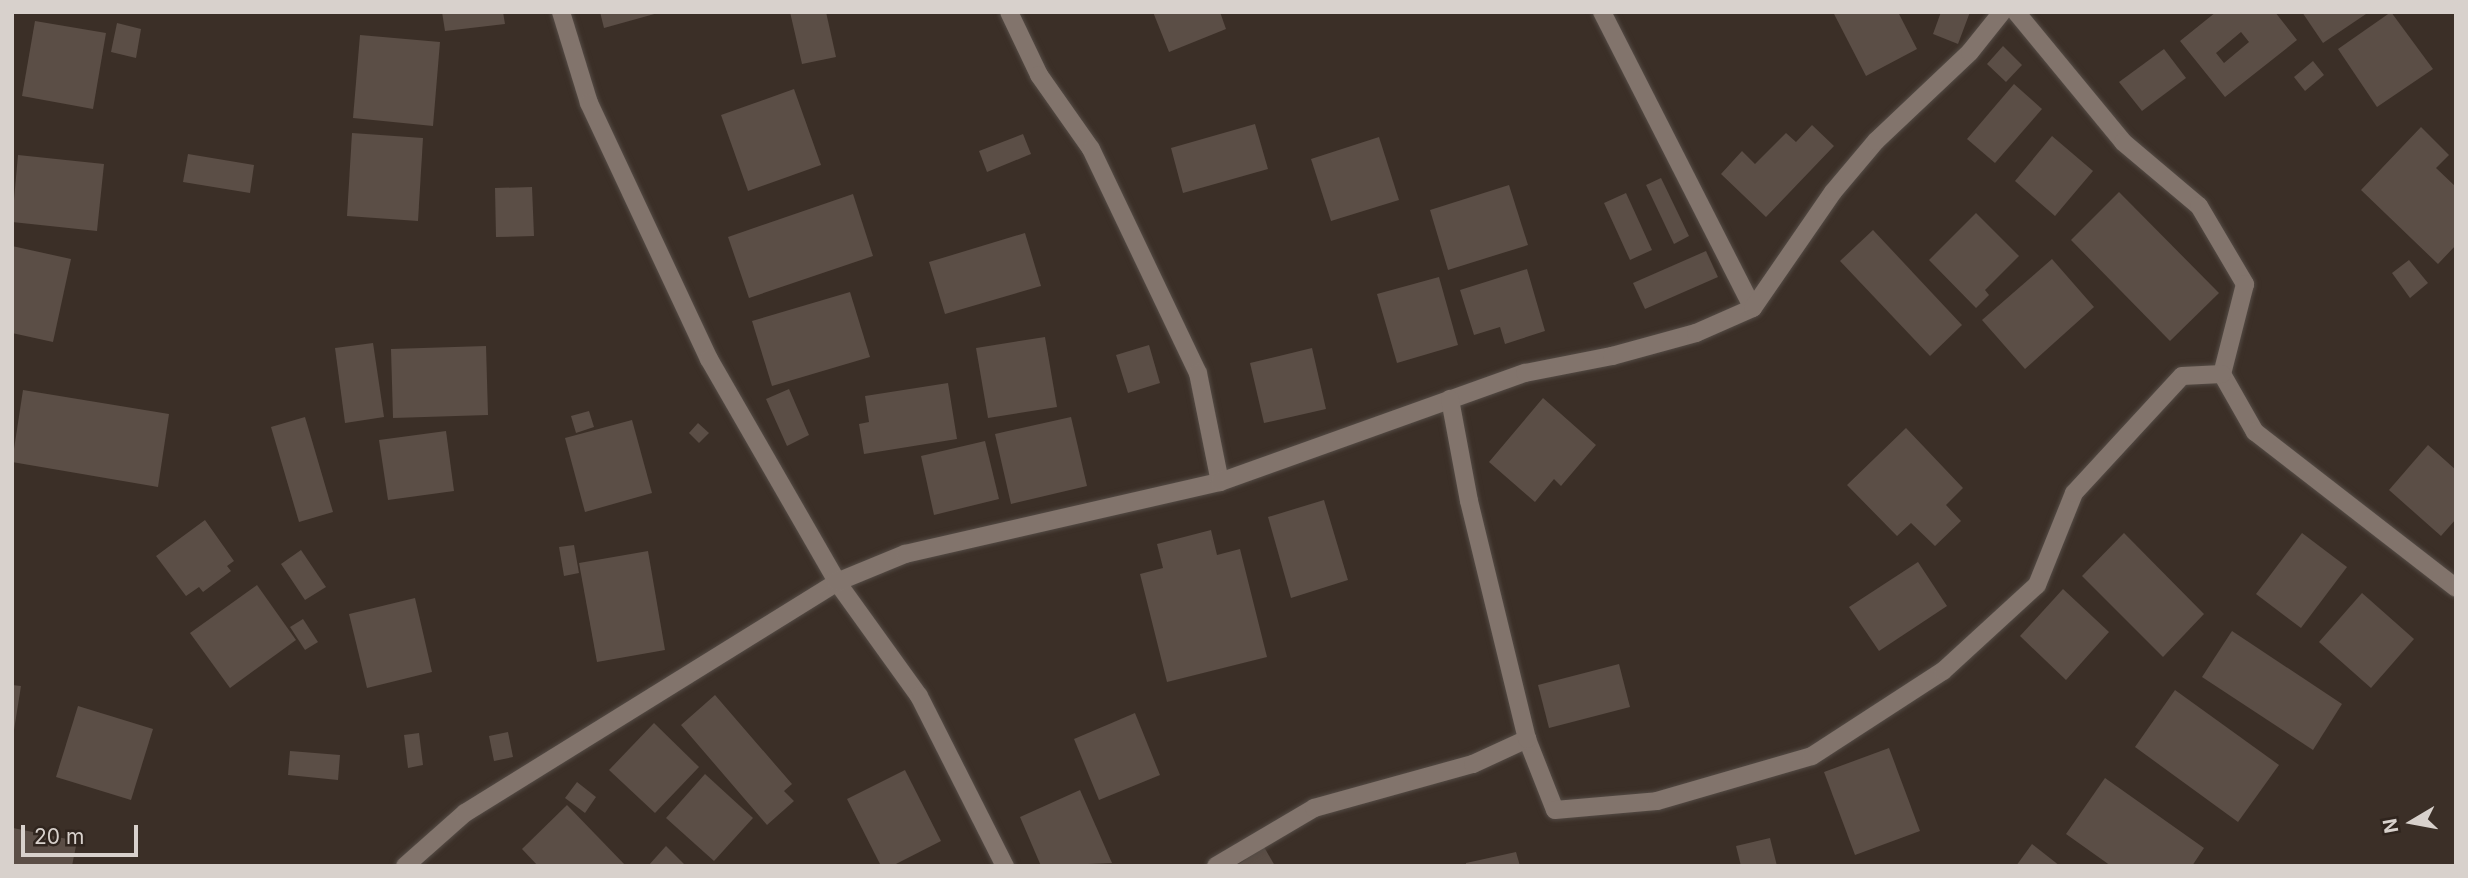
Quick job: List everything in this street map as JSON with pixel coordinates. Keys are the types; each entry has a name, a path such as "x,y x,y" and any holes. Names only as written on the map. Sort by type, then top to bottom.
{"street":[{"path":"561,12 589,103 709,359 837,582 919,696 1005,866"},
{"path":"1009,12 1039,75 1091,149 1198,373 1220,482"},
{"path":"1602,12 1753,308"},
{"path":"405,866 464,813 837,582 905,554 1220,482 1525,373 1612,356 1696,333 1753,308 1833,192 1876,141 1970,52 2002,12"},
{"path":"2016,12 2123,142 2199,206 2245,284 2222,374 2255,432 2456,588"},
{"path":"1450,399 1469,500 1527,739 1555,810 1657,801 1812,756 1943,671 2037,586 2074,493 2182,376 2222,374"},
{"path":"1216,866 1314,808 1473,764 1527,739"}],"building":[{"path":"442,12 503,12 505,24 445,31"},
{"path":"600,12 658,12 658,13 604,28"},
{"path":"790,12 826,12 836,57 802,64"},
{"path":"1153,12 1220,12 1226,29 1169,52"},
{"path":"1833,12 1898,12 1917,49 1866,76"},
{"path":"1941,12 1970,12 1958,44 1933,34"},
{"path":"2216,12 2275,12 2297,40 2225,97 2180,41","holes":["2241,32 2249,42 2224,63 2216,53"]},
{"path":"2302,12 2365,12 2366,14 2323,43"},
{"path":"2391,12 2433,69 2377,107 2338,49"},
{"path":"35,21 106,33 93,109 22,96"},
{"path":"117,23 141,29 136,58 111,52"},
{"path":"360,35 440,42 433,126 353,118"},
{"path":"2003,46 2022,65 2006,82 1987,64"},
{"path":"2164,49 2186,78 2142,111 2119,82"},
{"path":"2313,61 2324,75 2305,91 2294,77"},
{"path":"2014,84 2042,109 1995,163 1967,139"},
{"path":"794,89 821,165 748,191 721,115"},
{"path":"1255,124 1268,169 1183,193 1171,148"},
{"path":"1812,125 1834,146 1766,217 1721,174 1742,151 1755,164 1786,133 1796,142"},
{"path":"2421,127 2449,155 2436,168 2456,187 2456,245 2438,264 2361,190"},
{"path":"352,133 423,138 418,221 347,216"},
{"path":"1023,134 1031,154 987,172 979,151"},
{"path":"2052,136 2093,171 2055,216 2015,181"},
{"path":"1379,137 1399,200 1331,221 1311,159"},
{"path":"188,154 254,165 250,193 183,182"},
{"path":"18,155 104,164 97,231 12,222"},
{"path":"1661,178 1689,236 1674,244 1646,185"},
{"path":"1509,185 1528,245 1448,270 1430,210"},
{"path":"532,187 534,236 496,237 495,188"},
{"path":"2119,192 2219,293 2170,341 2071,240"},
{"path":"1626,193 1652,250 1630,260 1604,203"},
{"path":"853,194 873,256 749,298 728,237"},
{"path":"1976,213 2019,256 1985,290 1989,295 1976,308 1929,260"},
{"path":"1873,230 1962,325 1930,356 1840,261"},
{"path":"1025,233 1041,286 945,314 929,262"},
{"path":"12,246 71,259 53,342 12,333"},
{"path":"1706,251 1718,277 1645,309 1633,283"},
{"path":"2052,259 2094,307 2025,369 1982,320"},
{"path":"2409,260 2428,283 2410,298 2392,273"},
{"path":"1527,269 1545,331 1505,344 1500,327 1474,335 1460,290"},
{"path":"1439,277 1458,345 1397,363 1377,294"},
{"path":"850,292 870,357 772,386 752,321"},
{"path":"1045,337 1057,407 988,418 976,348"},
{"path":"373,343 384,417 345,423 335,348"},
{"path":"1149,345 1160,383 1128,393 1116,355"},
{"path":"486,346 488,415 393,418 391,349"},
{"path":"1312,348 1326,409 1264,423 1250,363"},
{"path":"948,383 957,439 864,454 859,424 869,422 865,396"},
{"path":"789,389 809,435 787,446 766,399"},
{"path":"23,390 169,414 158,487 12,462"},
{"path":"1543,398 1596,445 1561,486 1554,479 1535,502 1489,462"},
{"path":"589,411 594,427 576,433 571,416"},
{"path":"305,417 333,512 299,522 271,427"},
{"path":"1071,417 1087,486 1011,504 995,434"},
{"path":"632,420 652,493 585,512 565,438"},
{"path":"698,423 709,433 699,443 689,433"},
{"path":"1906,428 1963,488 1946,505 1961,521 1935,546 1911,523 1897,536 1847,485"},
{"path":"446,431 454,491 388,500 379,440"},
{"path":"985,441 999,499 934,515 921,456"},
{"path":"2428,445 2456,470 2456,519 2441,536 2389,490"},
{"path":"1324,500 1348,580 1291,598 1268,517"},
{"path":"205,520 234,561 227,566 231,571 203,592 199,587 186,596 156,556"},
{"path":"1211,530 1217,555 1240,549 1267,657 1167,682 1140,574 1163,568 1157,544"},
{"path":"2124,533 2204,614 2163,657 2082,576"},
{"path":"2302,533 2347,567 2301,628 2256,594"},
{"path":"574,545 579,573 564,576 559,547"},
{"path":"301,550 326,587 305,600 281,564"},
{"path":"648,551 665,650 597,662 579,563"},
{"path":"1918,562 1947,606 1879,651 1849,607"},
{"path":"257,585 296,640 230,688 190,633"},
{"path":"2063,589 2109,632 2066,680 2020,636"},
{"path":"2362,593 2414,639 2371,688 2319,642"},
{"path":"415,598 432,672 367,688 349,614"},
{"path":"303,619 318,642 305,650 290,627"},
{"path":"2232,631 2342,704 2313,750 2202,677"},
{"path":"1619,664 1630,707 1549,728 1538,685"},
{"path":"12,685 21,686 14,730 12,730"},
{"path":"2175,690 2279,765 2238,822 2135,747"},
{"path":"715,695 792,784 784,791 794,801 767,825 681,725"},
{"path":"78,706 153,729 131,800 56,777"},
{"path":"1135,713 1160,775 1099,800 1074,739"},
{"path":"654,723 699,767 655,813 609,770"},
{"path":"508,732 513,757 494,761 489,736"},
{"path":"419,733 423,765 408,768 404,735"},
{"path":"1889,748 1920,831 1855,855 1824,772"},
{"path":"290,751 340,755 338,780 288,775"},
{"path":"905,770 941,841 892,866 881,866 847,799"},
{"path":"705,774 753,818 714,861 666,818"},
{"path":"2105,778 2204,848 2192,866 2111,866 2066,834"},
{"path":"577,782 596,797 585,813 565,798"},
{"path":"1080,790 1112,863 1041,866 1020,817"},
{"path":"567,805 626,866 538,866 522,849"},
{"path":"13,828 77,841 72,866 12,866"},
{"path":"1770,838 1777,866 1741,866 1736,846"},
{"path":"2032,844 2060,866 2016,866"},
{"path":"666,846 686,866 648,866"},
{"path":"1264,847 1275,866 1236,866"},
{"path":"1516,852 1520,866 1466,866 1466,863"}]}
